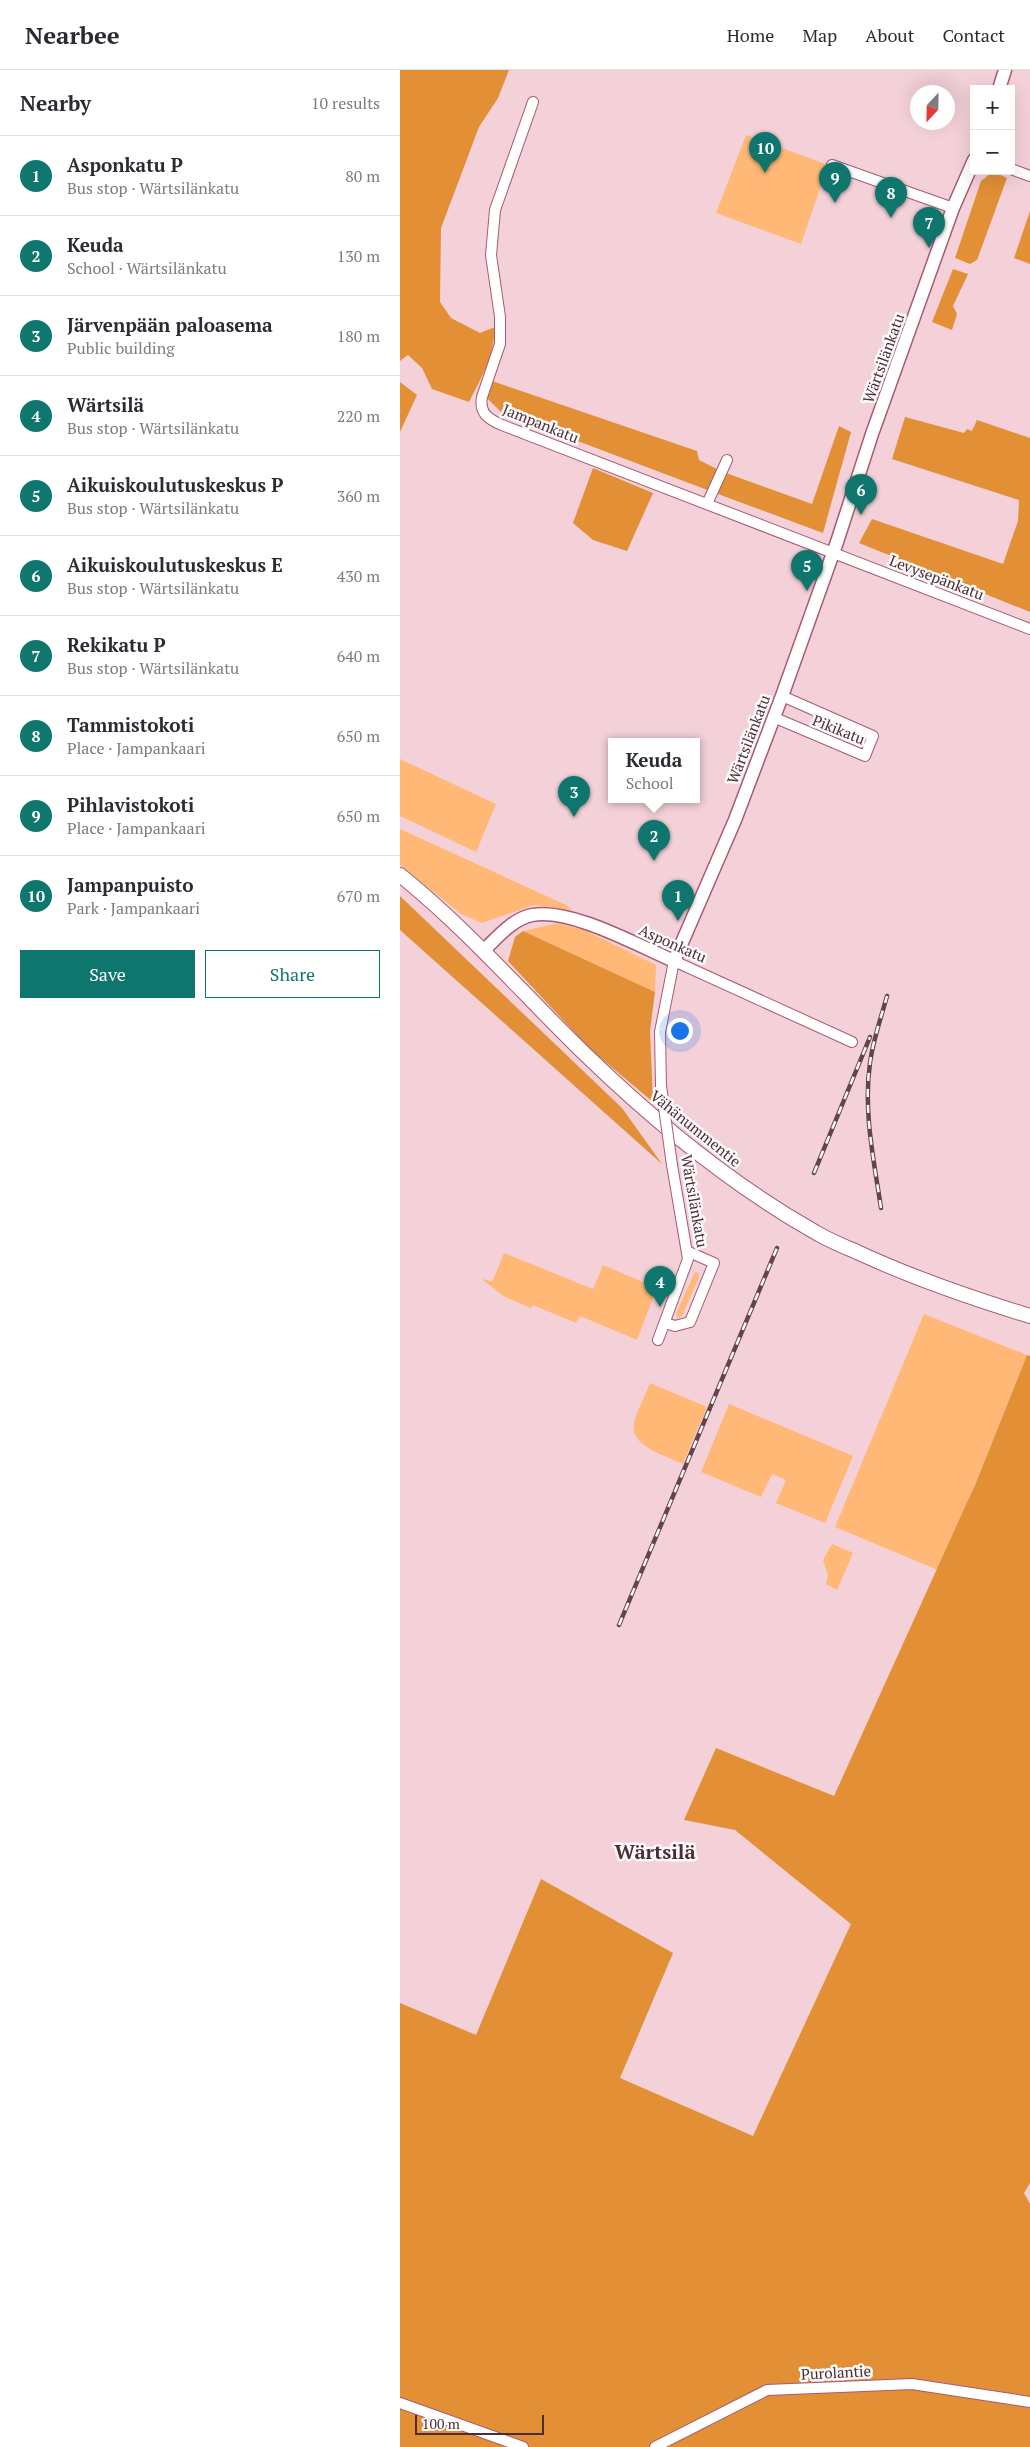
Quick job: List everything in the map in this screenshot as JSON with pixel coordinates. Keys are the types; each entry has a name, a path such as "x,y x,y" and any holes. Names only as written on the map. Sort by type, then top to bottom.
{"main road":[{"name":"Vähänummentie","path":"400,875 483,951 586,1056 682,1140 734,1180 816,1233 874,1260 967,1297 1030,1316"}],"street":[{"path":"1000,85 1005,70"},
{"name":"Jampankatu","path":"533,102 495,210 491,255 500,317 500,344 482,396 480,405 483,412 497,423 834,552"},
{"path":"832,165 953,208"},
{"name":"Wärtsilänkatu","path":"658,1340 686,1268 689,1252 672,1165 661,1086 660,1032 674,961 735,820 782,696 834,552 872,434 953,208 970,169"},
{"path":"1015,170 1030,176"},
{"path":"707,504 727,460"},
{"name":"Levysepänkatu","path":"834,552 1030,629"},
{"name":"Pikikatu","path":"773,718 865,756 873,736 782,696"},
{"name":"Asponkatu","path":"483,951 510,925 532,915 560,916 586,922 852,1042"},
{"path":"665,1323 675,1326 690,1322 714,1263 689,1252"},
{"name":"Purolantie","path":"655,2447 767,2390 912,2384 1030,2402"},
{"path":"400,2403 523,2447"}],"shaded area":[{"path":"400,70 509,70 498,98 479,127 441,228 440,302 451,318 480,333 495,327 490,356 483,375 469,402 432,389 422,368 408,355 400,361"},
{"path":"746,135 828,165 801,244 716,213"},
{"path":"989,175 1000,175 1007,178 977,260 970,264 955,258 981,181"},
{"path":"1030,211 1030,264 1014,258"},
{"path":"953,269 968,274 953,306 957,314 952,330 932,322"},
{"path":"492,381 697,451 699,460 719,470 710,491 501,412 487,398"},
{"path":"400,382 417,395 400,432"},
{"path":"905,417 964,433 967,429 972,431 977,420 1030,438 1030,612 859,543 872,519 1003,564 1018,521 1019,500 892,459"},
{"path":"839,426 851,432 823,533 718,494 726,473 812,504"},
{"path":"593,468 653,493 627,551 593,540 573,523"},
{"path":"400,759 496,804 476,852 400,816"},
{"path":"400,829 566,905 572,910 534,905 482,923 461,914 400,865"},
{"path":"400,896 622,1108 662,1164 400,930"},
{"path":"558,923 584,930 656,965 655,992 523,931"},
{"path":"523,931 655,992 650,1031 653,1102 590,1049 508,961 515,937"},
{"path":"504,1253 593,1289 603,1265 657,1288 637,1340 580,1316 576,1323 533,1305 531,1308 505,1297 483,1280 492,1282"},
{"path":"695,1272 698,1273 699,1277 682,1316 678,1318 676,1314"},
{"path":"924,1314 1027,1355 940,1571 835,1527"},
{"path":"1027,1355 1030,1356 1030,2183 1024,2193 1030,2204 1030,2447 400,2447 400,2003 476,2035 541,1879 673,1953 620,2078 753,2136 851,1924 735,1830 684,1820 716,1748 834,1796 975,1485"},
{"path":"650,1383 707,1407 683,1464 651,1450 637,1438 634,1431 635,1418"},
{"path":"729,1404 853,1456 825,1523 776,1503 786,1480 772,1474 761,1497 701,1472"},
{"path":"832,1544 853,1553 837,1590 826,1584 828,1575 823,1560"}],"railway":[{"path":"881,1208 870,1136 868,1081 873,1046 887,996"},
{"path":"814,1173 870,1037"},
{"path":"619,1625 777,1248"}],"place":[{"name":"Jampanpuisto","path":"765,173"},
{"name":"Pihlavistokoti","path":"835,203"},
{"name":"Tammistokoti","path":"891,218"},
{"name":"Rekikatu P","path":"929,248"},
{"name":"Aikuiskoulutuskeskus E","path":"861,515"},
{"name":"Aikuiskoulutuskeskus P","path":"807,591"},
{"name":"Järvenpään paloasema","path":"574,817"},
{"name":"Keuda","path":"654,861"},
{"name":"Asponkatu P","path":"678,921"},
{"name":"Wärtsilä","path":"660,1307"}],"district":[{"name":"Wärtsilä","path":"655,1851"}]}
